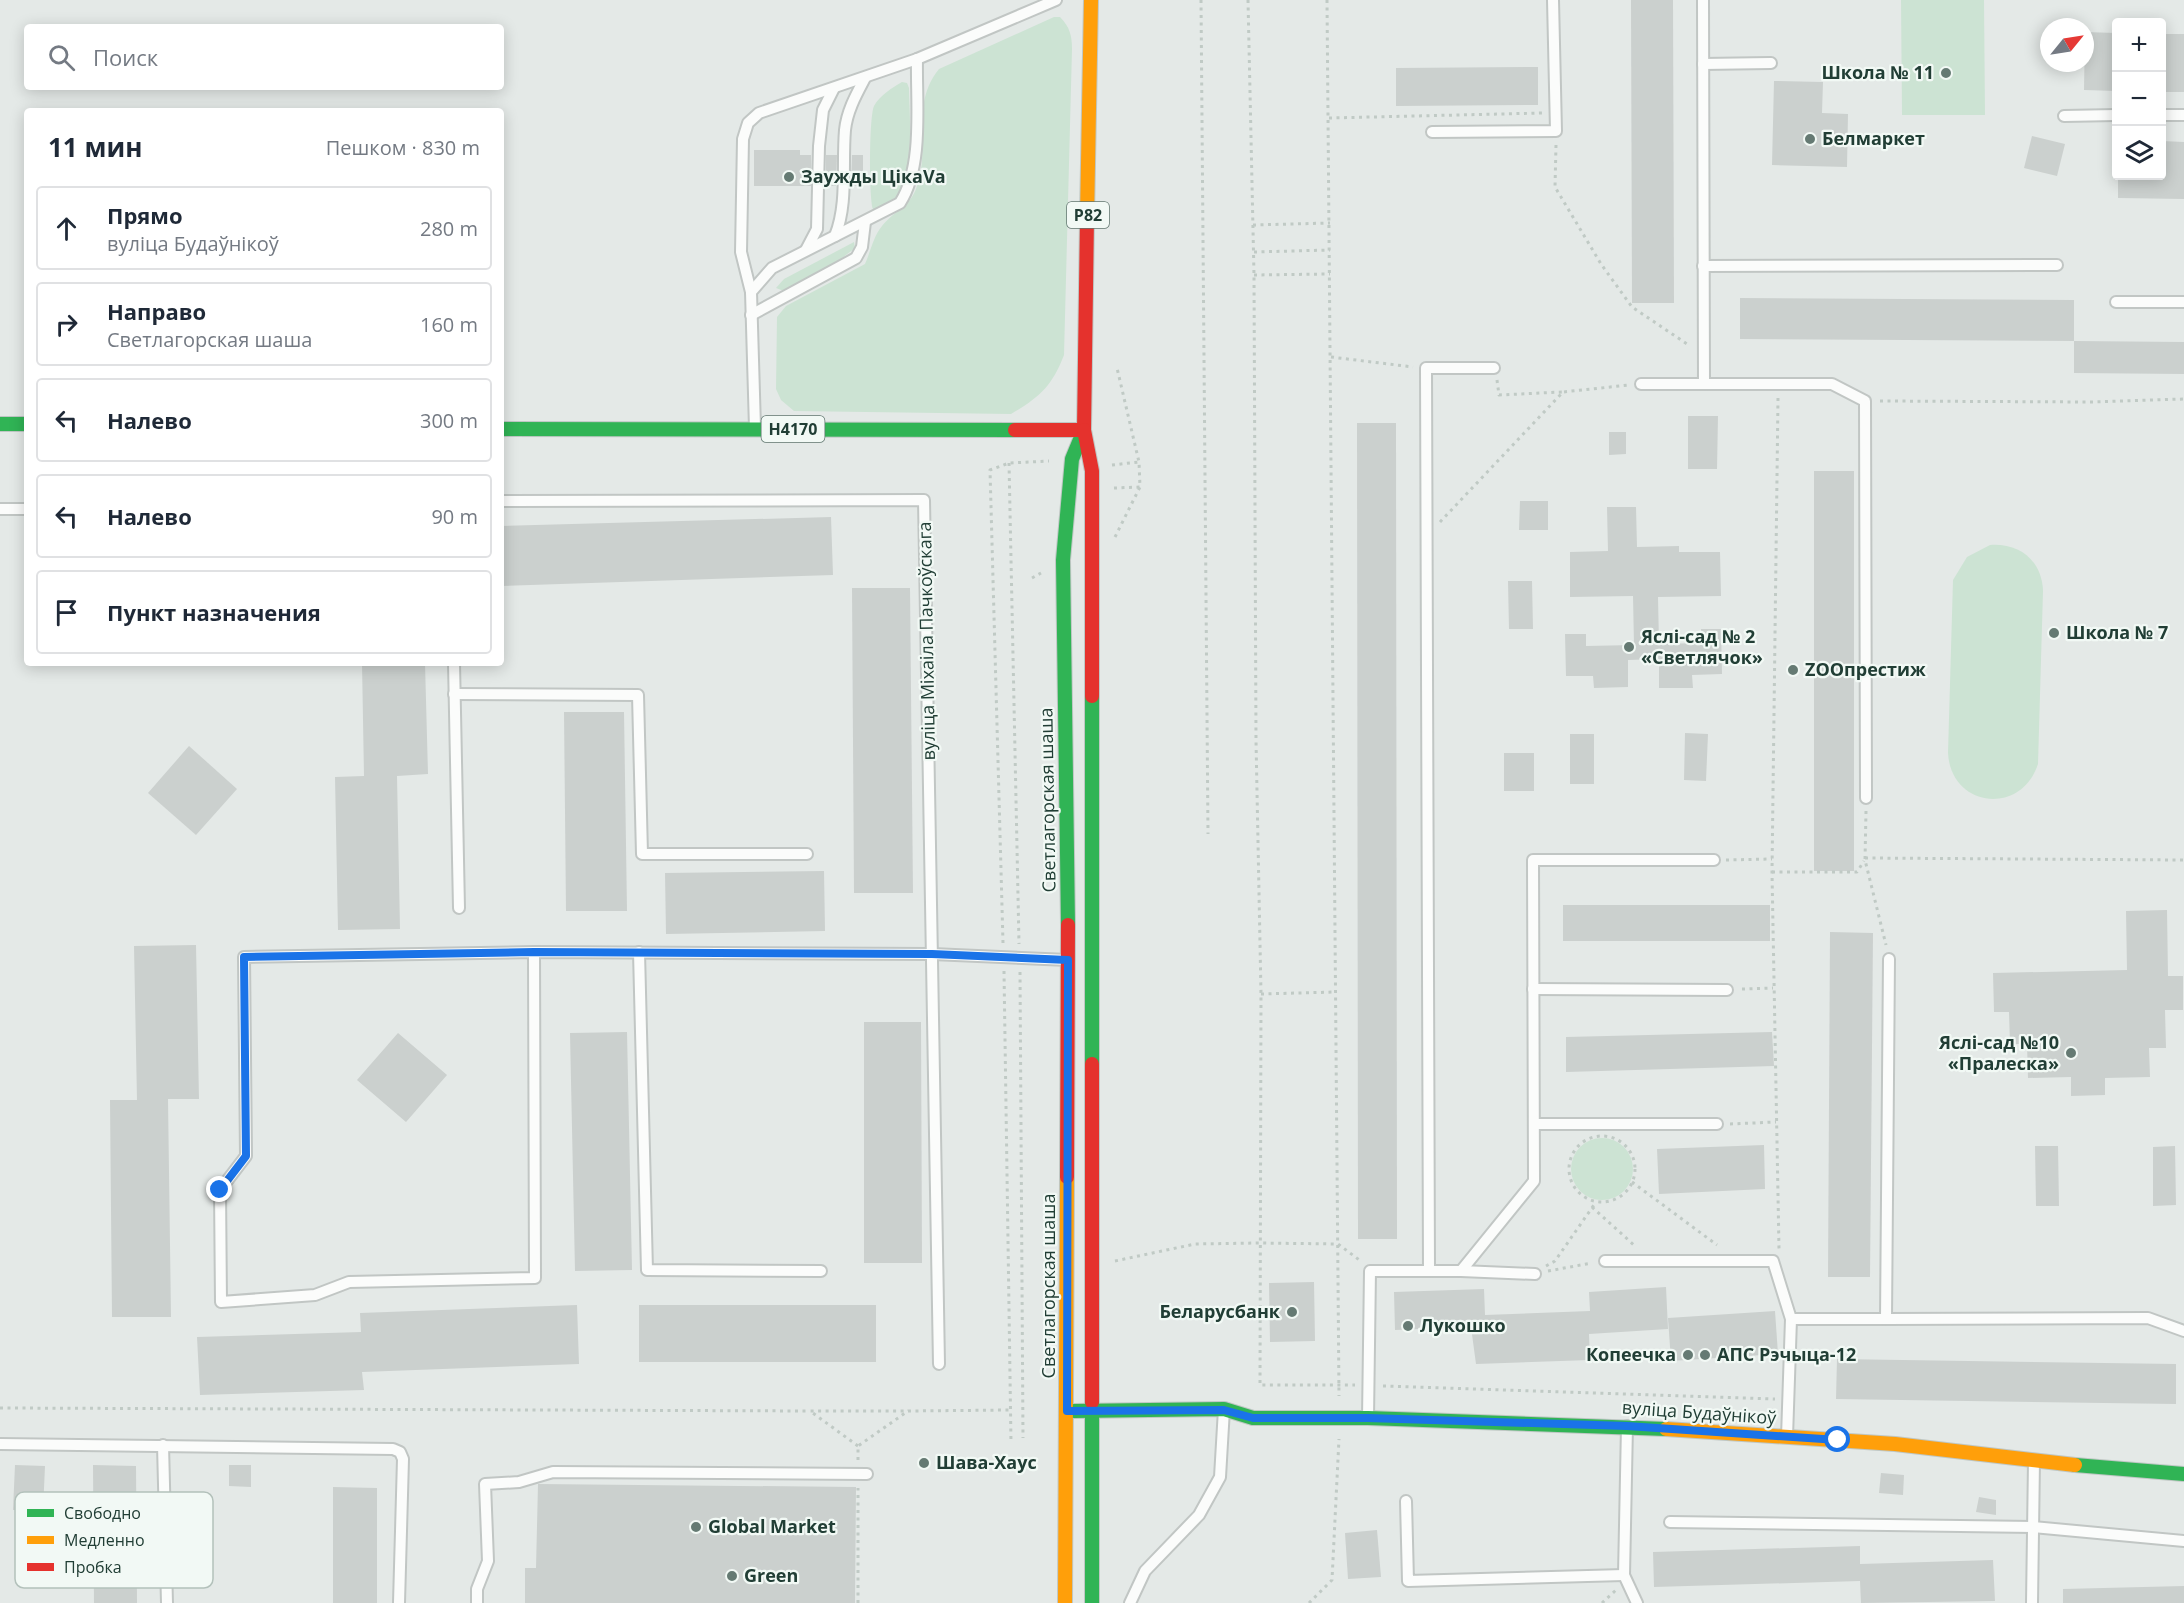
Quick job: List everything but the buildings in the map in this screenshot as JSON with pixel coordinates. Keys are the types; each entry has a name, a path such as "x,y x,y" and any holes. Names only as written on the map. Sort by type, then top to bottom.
{"main road":[{"name":"Светлагорская шаша","path":"1065,1603 1068,960 1063,560 1072,459 1084,430 1091,0"},
{"path":"0,424 24,424"},
{"name":"Н4170","path":"504,429 1084,430"},
{"path":"1084,430 1092,471 1092,1603"},
{"name":"вуліца Будаўнікоў","path":"1067,1411 1224,1410 1253,1418 1368,1418 1627,1426 1895,1444 2034,1461 2184,1474"}],"lane":[{"path":"755,429 751,292 741,252 743,139 748,123 759,113 917,59 1056,0"},
{"path":"1432,132 1556,131 1553,0"},
{"path":"1703,0 1704,384"},
{"path":"751,292 772,268 900,202 914,171 917,59"},
{"path":"1703,64 1771,63"},
{"path":"835,236 840,224 846,128 852,102 865,78"},
{"path":"805,250 818,229 819,146 823,110 834,88"},
{"path":"2064,116 2112,115"},
{"path":"2166,115 2184,115"},
{"path":"751,315 856,258 861,248 865,222"},
{"path":"1703,266 2057,265"},
{"path":"2116,302 2184,302"},
{"path":"1429,1270 1426,368 1494,368"},
{"path":"1641,384 1832,384 1865,401 1866,798"},
{"name":"вуліца Міхаіла Пачкоўскага","path":"504,501 924,500 932,954"},
{"path":"0,509 24,509"},
{"path":"454,666 459,908"},
{"path":"454,694 638,695 642,854 807,854"},
{"path":"1461,1271 1534,1181 1533,860 1714,860"},
{"path":"534,952 535,1278 349,1282 315,1295 221,1302 220,1190 246,1156 244,957 534,952 639,952 932,954 1068,960"},
{"path":"639,952 647,1270 821,1271"},
{"path":"932,954 939,1365"},
{"path":"1886,1319 1889,959"},
{"path":"1533,990 1727,990"},
{"path":"1534,1124 1717,1124"},
{"path":"1605,1261 1773,1262 1791,1319 1787,1437"},
{"path":"1368,1418 1370,1271 1429,1270 1535,1274"},
{"path":"1791,1319 2148,1318 2184,1331"},
{"path":"1130,1603 1145,1571 1199,1515 1220,1477 1224,1410"},
{"path":"1627,1426 1624,1575 1637,1603"},
{"path":"0,1444 393,1449 400,1452 403,1459 399,1603"},
{"path":"163,1445 164,1492"},
{"path":"2032,1603 2034,1461"},
{"path":"477,1603 477,1589 488,1561 484,1484 519,1482 553,1472 863,1474"},
{"path":"1406,1501 1408,1581 1624,1575"},
{"path":"1670,1522 2033,1527 2184,1541"},
{"path":"167,1588 167,1603"}],"path":[{"path":"1201,0 1208,834"},
{"path":"1248,0 1254,252 1256,740 1261,994 1260,1385 1339,1385 1789,1399"},
{"path":"1309,1603 1332,1580 1340,1418 1327,0"},
{"path":"1329,118 1556,112"},
{"path":"1556,131 1555,187 1601,264 1632,307 1704,356"},
{"path":"1253,225 1330,223"},
{"path":"1254,252 1330,250"},
{"path":"1254,276 1330,274"},
{"path":"1331,357 1426,368"},
{"path":"1115,537 1140,487 1139,462 1116,368"},
{"path":"1494,368 1499,395 1563,392 1641,384"},
{"path":"1773,1262 1779,1249 1772,872 1778,384"},
{"path":"1426,537 1563,392"},
{"path":"1865,401 2090,402 2184,399"},
{"path":"1110,477 1111,465 1139,462"},
{"path":"1109,488 1140,487"},
{"path":"1866,798 1865,859 1889,959"},
{"path":"1714,860 1772,859"},
{"path":"1772,872 1857,872 1865,859"},
{"path":"1865,859 2184,860"},
{"path":"1727,990 1773,988"},
{"path":"1261,994 1336,992"},
{"path":"1717,1124 1776,1122"},
{"path":"1608,1137 1625,1146 1634,1162 1632,1182 1620,1197 1609,1202 1596,1202 1579,1193 1569,1176 1569,1163 1574,1151 1589,1139 1608,1137"},
{"path":"1632,1182 1739,1261"},
{"path":"1535,1274 1555,1261 1596,1202"},
{"path":"1592,1207 1620,1230 1648,1261"},
{"path":"1116,1261 1195,1244 1338,1244 1373,1270"},
{"path":"1535,1274 1605,1261"},
{"path":"0,1408 1010,1410"},
{"path":"810,1411 858,1446 863,1474 858,1603"},
{"path":"858,1446 908,1411"}],"green space":[{"path":"1901,0 1984,0 1985,115 1902,115"},
{"path":"1054,17 1060,17 1068,28 1072,49 1064,355 1050,383 1030,402 1011,414 794,411 781,400 776,389 777,317 786,306 865,264 879,230 913,195 920,174 922,158 925,98 930,83 939,69"},
{"path":"902,82 907,83 909,88 910,119 909,161 905,180 898,196 888,206 873,209 870,158 872,113 880,98"},
{"path":"854,242 855,248 837,262 784,291 776,288 784,279"},
{"path":"1990,545 2011,547 2027,556 2039,571 2043,591 2038,764 2029,781 2017,792 2003,798 1988,799 1973,794 1961,785 1952,771 1948,753 1953,580 1967,557"},
{"path":"1602,1138 1624,1147 1633,1169 1624,1191 1602,1200 1580,1191 1571,1169 1580,1147"}],"traffic: fast":[{"path":"0,424 24,424"},
{"path":"504,429 1015,430"},
{"path":"1068,925 1063,560 1072,459 1084,430"},
{"path":"1092,696 1092,1064"},
{"path":"1092,1402 1092,1603"},
{"path":"1074,1411 1224,1409 1253,1418 1368,1418 1666,1429"},
{"path":"2075,1465 2184,1474"}],"traffic: slow":[{"path":"1087,218 1091,0"},
{"path":"1065,1603 1067,1177"},
{"path":"1666,1429 1895,1444 2075,1465"}],"traffic: jam":[{"path":"1015,430 1084,430 1087,218"},
{"path":"1084,430 1092,471 1092,696"},
{"path":"1067,1177 1068,925"},
{"path":"1092,1064 1092,1402"}],"place":[{"name":"Школа № 11","path":"1946,73"},
{"name":"Белмаркет","path":"1810,139"},
{"name":"Заужды ЦікаVа","path":"789,177"},
{"name":"Школа № 7","path":"2054,633"},
{"name":"Яслі-сад № 2 «Светлячок»","path":"1629,647"},
{"name":"ZOOпрестиж","path":"1793,670"},
{"name":"Яслі-сад №10 «Пралеска»","path":"2071,1053"},
{"name":"Беларусбанк","path":"1292,1312"},
{"name":"Лукошко","path":"1408,1326"},
{"name":"Копеечка","path":"1688,1355"},
{"name":"АПС Рэчыца-12","path":"1705,1355"},
{"name":"Шава-Хаус","path":"924,1463"},
{"name":"Global Market","path":"696,1527"},
{"name":"Green","path":"732,1576"}],"route":[{"path":"220,1190 246,1156 244,957 534,952 932,954 1020,956 1068,960 1067,1411 1224,1410 1253,1418 1368,1418 1627,1426 1838,1440"}]}
